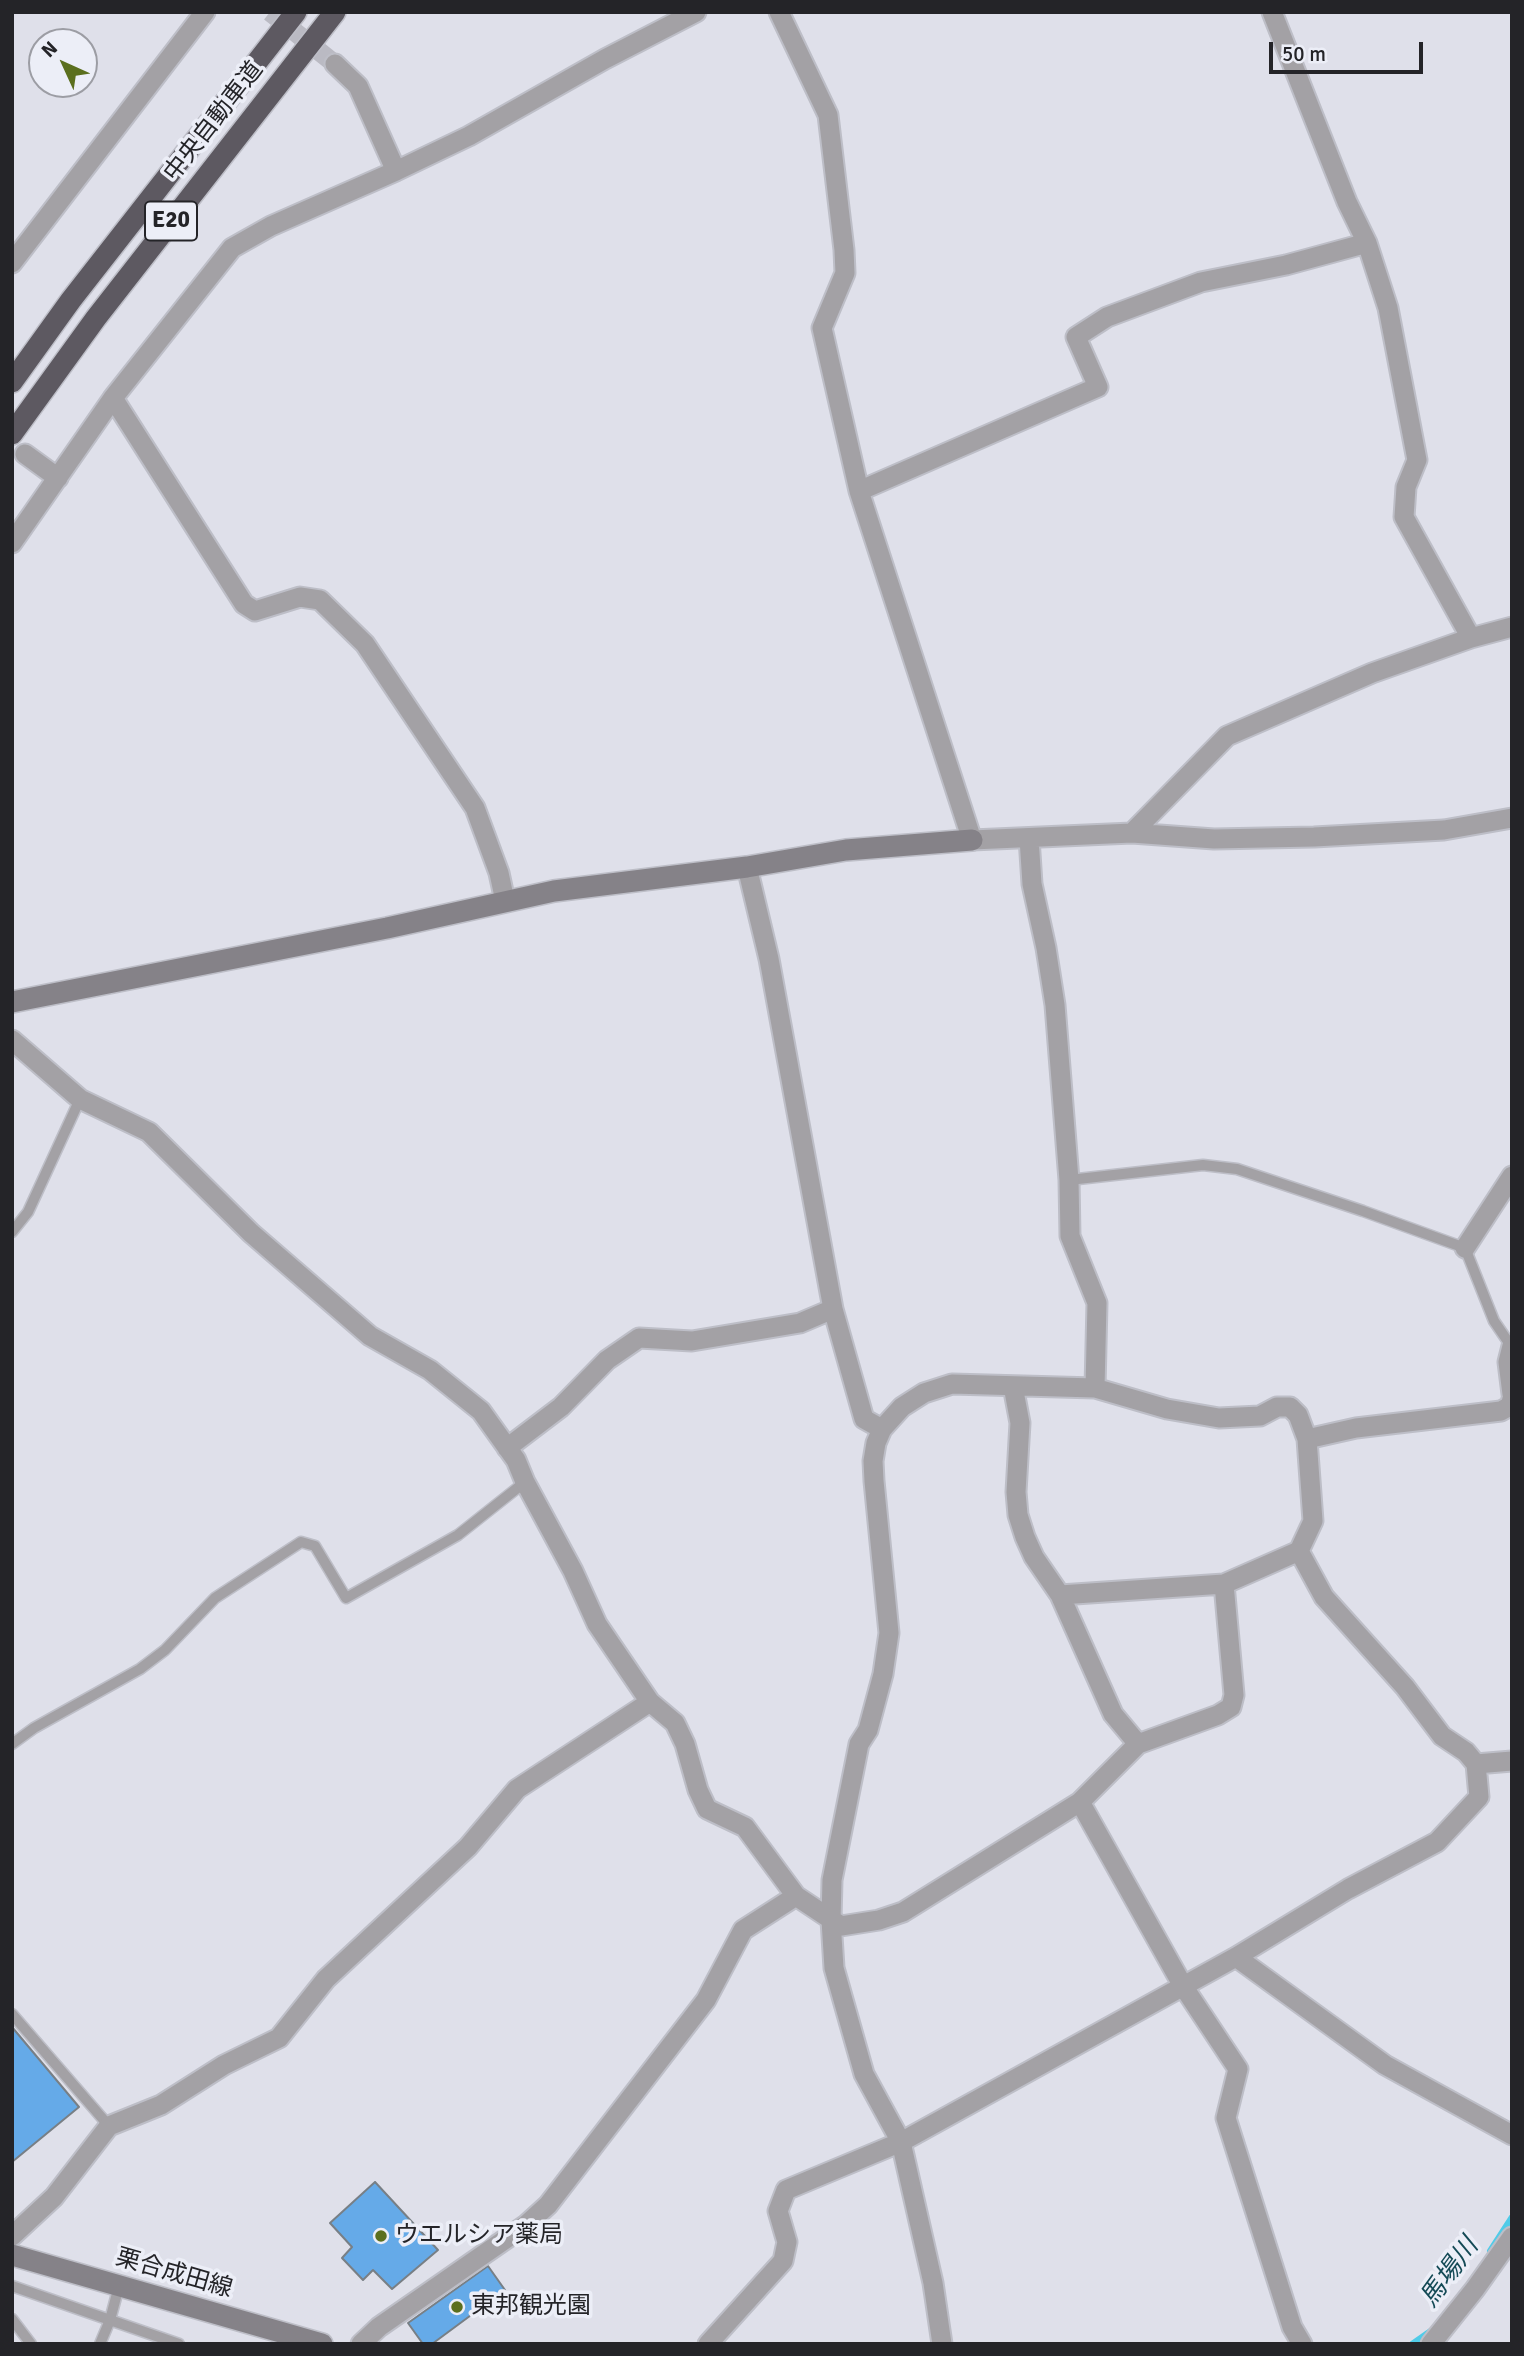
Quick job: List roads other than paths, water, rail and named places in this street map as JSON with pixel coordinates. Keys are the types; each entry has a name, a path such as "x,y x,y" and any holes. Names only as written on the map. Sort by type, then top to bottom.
{"highway":[{"name":"中央自動車道","path":"12,382 71,300 296,12"},
{"name":"中央自動車道","path":"12,434 96,318 335,12"}],"street":[{"path":"12,263 205,12"},
{"path":"12,543 113,398 232,248 271,226 469,136 605,59 696,12"},
{"path":"779,12 828,115 845,273 822,328 859,491 972,840"},
{"path":"1272,12 1347,202 1367,243 1388,309 1417,460 1406,487 1404,516 1471,638"},
{"path":"335,64 358,86 396,171"},
{"path":"859,491 1098,387 1076,337 1107,317 1201,282 1286,265 1367,243"},
{"path":"113,398 244,604 256,611 300,597 320,600 365,644 475,808 499,873 505,901"},
{"path":"25,454 58,478"},
{"path":"1132,833 1227,736 1373,673 1471,638 1512,627"},
{"path":"12,1003 554,891 747,867 846,850 972,840 1132,833 1214,839 1314,837 1444,830 1512,818"},
{"path":"1029,838 1032,884 1055,1005 1069,1180 1070,1236 1097,1303 1095,1388"},
{"path":"747,867 769,959 833,1309 864,1419 881,1429"},
{"path":"12,1040 80,1099 149,1132 251,1233 370,1336 430,1370 481,1411 516,1460 525,1482 573,1570 597,1624 650,1702 674,1723 685,1744 698,1790 707,1809 745,1827 796,1896 842,1926 878,1920 903,1912 1080,1802 1138,1744 1218,1715 1231,1707 1234,1695 1224,1584"},
{"path":"1465,1248 1512,1176"},
{"path":"507,1448 561,1407 607,1360 639,1338 692,1341 800,1323 833,1309"},
{"path":"1511,1346 1508,1362 1512,1394"},
{"path":"942,2344 933,2283 901,2142 864,2074 834,1968 832,1880 859,1744 868,1730 883,1674 889,1633 874,1481 874,1452 881,1429 912,1399 952,1384 1095,1388 1167,1409 1219,1418 1260,1416 1277,1407 1290,1407 1298,1415 1307,1439 1313,1521 1299,1551 1224,1584 1060,1595"},
{"path":"1013,1386 1020,1423 1016,1492 1024,1537 1060,1595 1114,1714 1138,1744"},
{"path":"1307,1439 1356,1428 1501,1411 1510,1406 1512,1399"},
{"path":"708,2344 783,2261 787,2242 778,2211 786,2190 901,2142 1236,1956 1348,1889 1437,1842 1479,1797 1476,1764 1466,1752 1442,1736 1405,1687 1324,1597 1299,1551"},
{"path":"12,2236 54,2197 109,2126 161,2105 224,2065 279,2038 326,1979 468,1847 517,1789 650,1702"},
{"path":"1476,1764 1512,1761"},
{"path":"1080,1802 1183,1986 1238,2069 1226,2118 1292,2326 1302,2344"},
{"path":"360,2344 379,2327 526,2225 548,2205 706,2000 743,1930 796,1896"},
{"path":"1236,1956 1385,2065 1512,2135"},
{"path":"1431,2344 1512,2237"},
{"name":"栗合成田線","path":"12,2255 322,2344"}],"lane":[{"path":"12,1232 27,1212 80,1099"},
{"path":"1069,1180 1203,1165 1237,1169 1465,1248 1494,1321 1511,1346"},
{"path":"12,1744 34,1728 141,1669 164,1650 215,1598 301,1542 315,1546 346,1598 458,1535 525,1482"},
{"path":"12,2014 109,2126"},
{"path":"12,2286 179,2344"},
{"path":"100,2344 119,2286"},
{"path":"12,2319 32,2344"}],"waterway":[{"name":"馬場川","path":"1490,2251 1512,2217"},
{"name":"馬場川","path":"1412,2344 1432,2330"}],"tunnel":[{"path":"270,12 335,64"}],"place":[{"name":"ウエルシア薬局","path":"381,2236"},
{"name":"東邦観光園","path":"457,2307"}]}
